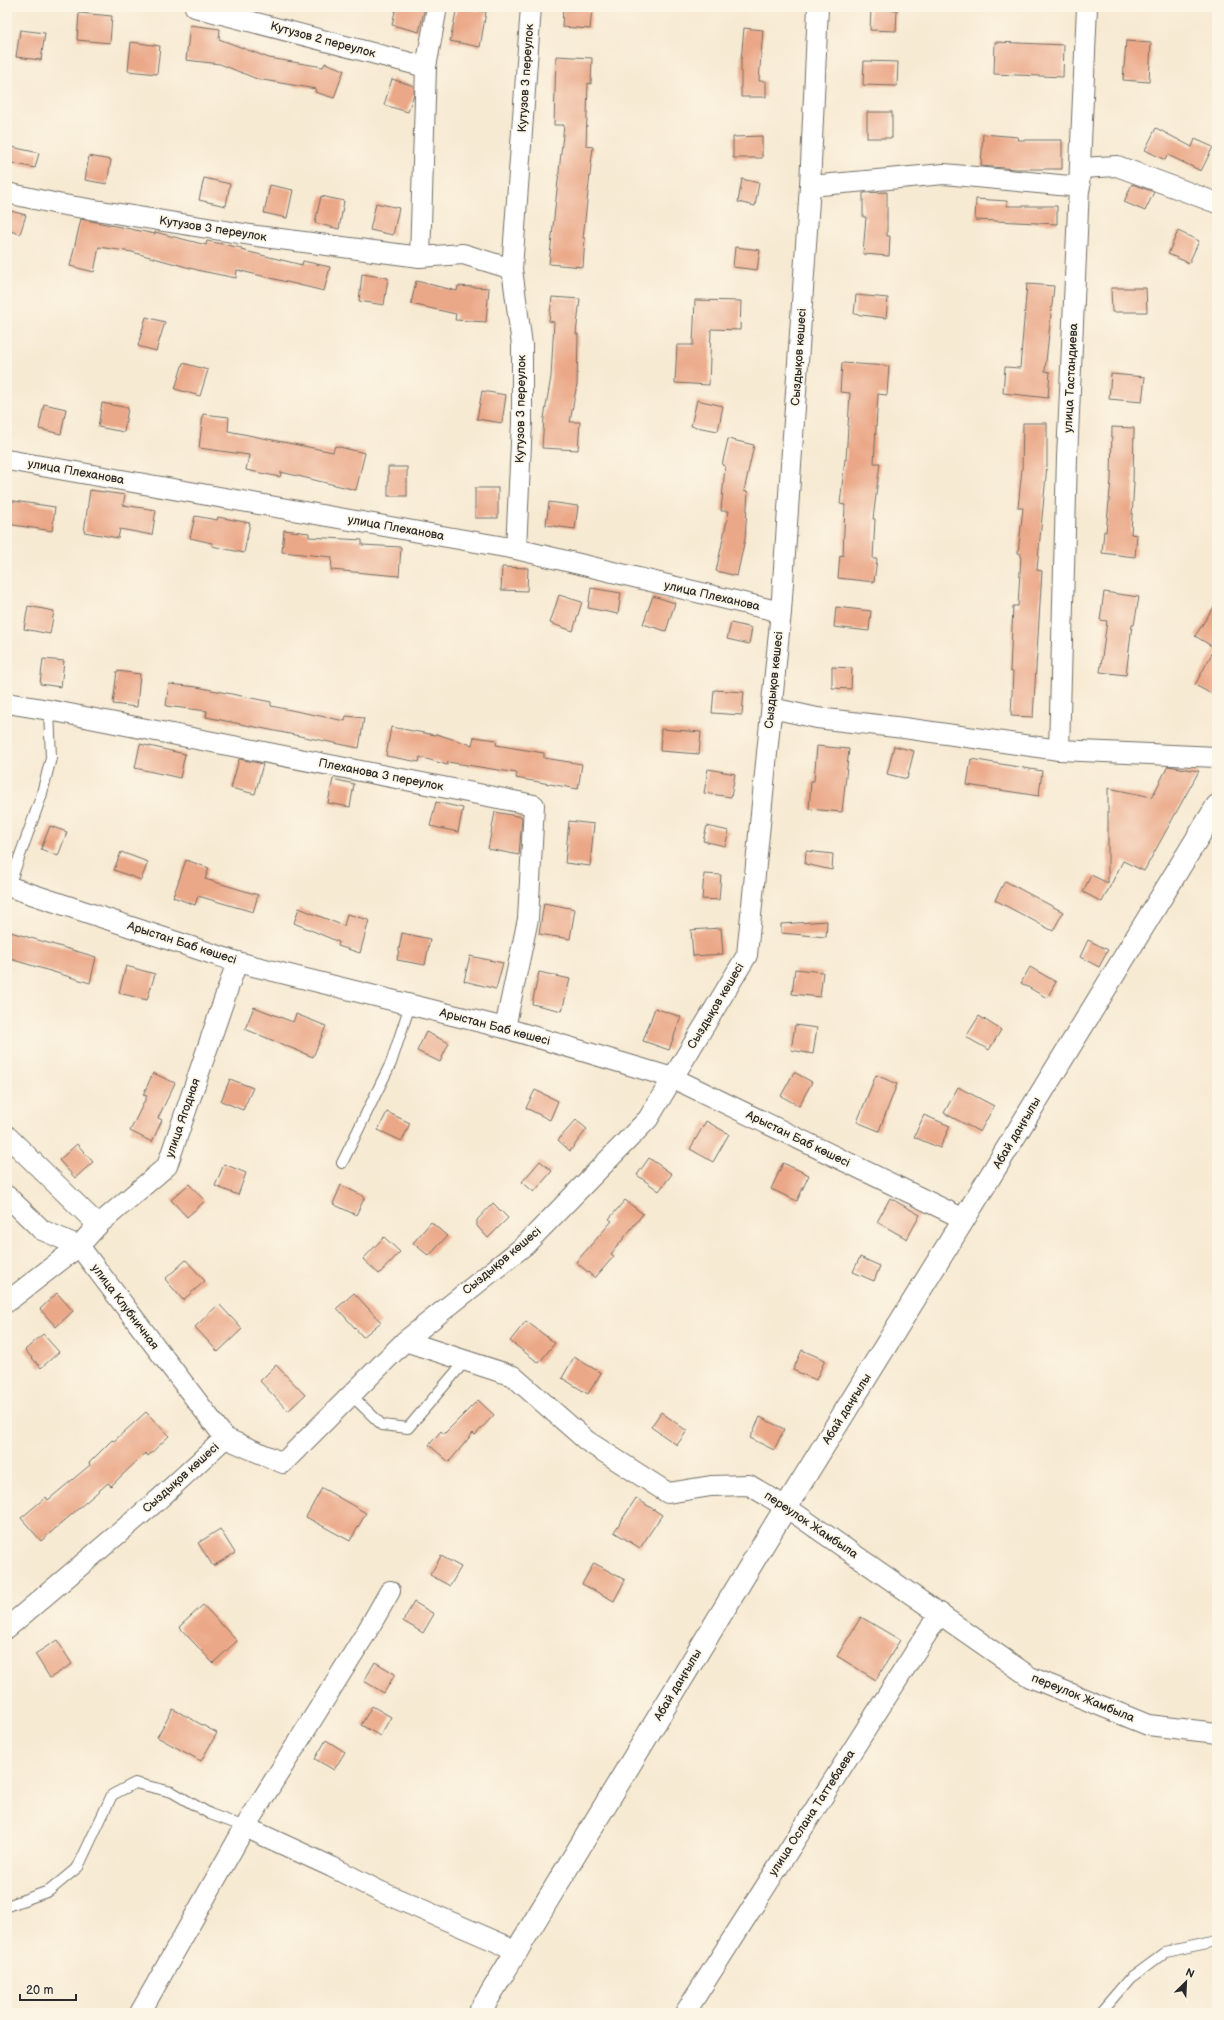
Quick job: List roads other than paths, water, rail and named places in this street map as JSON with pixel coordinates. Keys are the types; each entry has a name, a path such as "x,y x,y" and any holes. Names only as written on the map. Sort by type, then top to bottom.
{"street":[{"name":"Кутузов 2 переулок","path":"195,7 426,67"},
{"path":"420,257 426,67 437,7"},
{"name":"Кутузов 3 переулок","path":"516,549 522,422 522,345 512,269 531,7"},
{"name":"Сыздықов көшесі","path":"7,1628 158,1500 225,1438 284,1462 405,1341 524,1246 648,1119 747,955 781,612 810,186 818,7"},
{"name":"улица Тастандиева","path":"1059,750 1067,458 1087,7"},
{"path":"810,186 944,174 1080,178 1117,166 1217,203"},
{"name":"Кутузов 3 переулок","path":"7,193 66,206 257,236 420,257 463,254 512,269"},
{"name":"улица Плеханова","path":"7,460 516,549 781,612"},
{"name":"Плеханова 3 переулок","path":"7,703 534,806 528,919 505,1028"},
{"path":"772,708 817,718 904,728 1059,750 1217,757"},
{"name":"Абай даңғылы","path":"479,2013 518,1951 786,1506 1217,806"},
{"name":"Арыстан Баб көшесі","path":"8,886 237,962 505,1028 673,1078 964,1219"},
{"name":"улица Ягодная","path":"7,1302 78,1246 98,1225 167,1166 237,962"},
{"path":"7,1136 98,1225"},
{"name":"улица Клубничная","path":"7,1196 42,1230 78,1246 225,1438"},
{"name":"переулок Жамбыла","path":"405,1341 513,1376 587,1441 668,1493 711,1486 749,1485 786,1506 1030,1677 1148,1725 1217,1733"},
{"path":"140,2013 245,1827 366,1633 390,1591"},
{"name":"улица Ослана Таттебаева","path":"685,2013 940,1613"},
{"path":"245,1827 332,1867 379,1891 518,1951"}],"lane":[{"path":"8,886 42,797 51,758 49,710"},
{"path":"342,1163 391,1063 410,1005"},
{"path":"351,1395 382,1425 408,1428 466,1360"},
{"path":"7,1906 49,1891 78,1867 112,1795 135,1783 172,1792 210,1814 245,1827"},
{"path":"1100,2013 1130,1978 1164,1953 1217,1942"}]}
